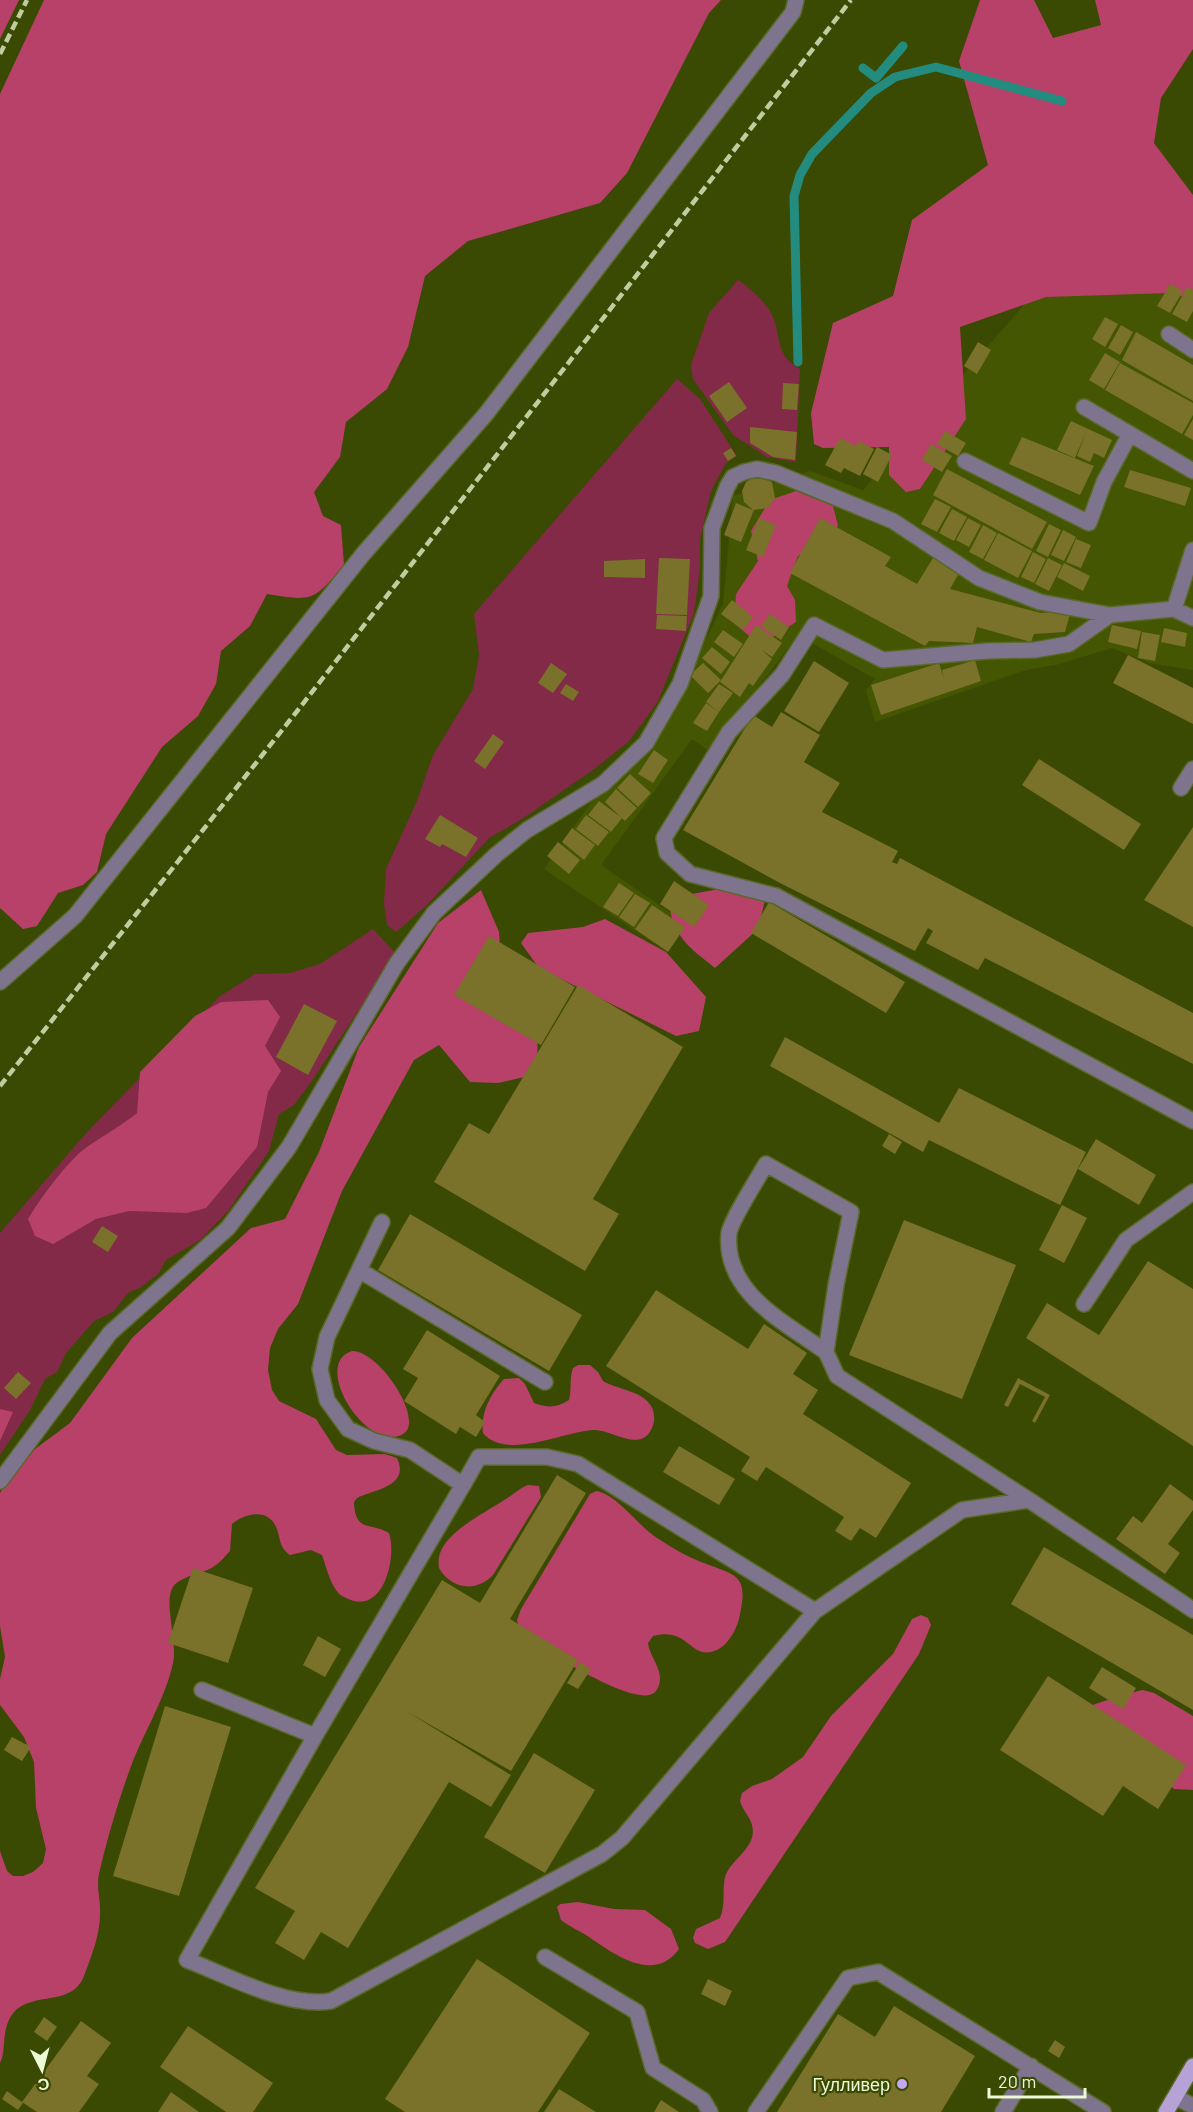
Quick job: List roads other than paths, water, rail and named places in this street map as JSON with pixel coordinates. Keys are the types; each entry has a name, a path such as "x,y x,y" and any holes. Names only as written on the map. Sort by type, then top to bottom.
{"main road":[{"path":"1166,2112 1193,2066"}],"street":[{"path":"0,982 75,916 364,553 486,414 793,12 796,0"},
{"path":"1169,334 1193,350"},
{"path":"1084,407 1193,471"},
{"path":"965,461 1089,523 1104,482 1130,434"},
{"path":"0,1480 110,1333 228,1227 255,1192 289,1147 397,963 434,913 496,854 527,830 603,784 646,743 680,684 711,596 712,528 733,477 757,469 776,473 893,521 979,578 1040,602 1110,615 1174,609 1193,618"},
{"path":"1174,609 1193,550"},
{"path":"1110,615 1069,644 1035,650 987,651 883,660 814,625 782,675 729,732 664,838 667,853 690,874 776,896 1193,1121"},
{"path":"1181,788 1193,769"},
{"path":"826,1352 851,1212 766,1164 729,1231 730,1253 738,1279 759,1305 826,1352 837,1376 1029,1500 1193,1610"},
{"path":"1084,1304 1126,1240 1193,1192"},
{"path":"382,1222 327,1337 320,1369 327,1400 348,1429 374,1441 410,1450 463,1485"},
{"path":"359,1270 544,1382"},
{"path":"815,1611 578,1464 547,1457 479,1457 187,1960 286,1998 313,2004 331,2001 602,1854 622,1839 815,1611 962,1510 1029,1500"},
{"path":"202,1690 315,1736"},
{"path":"545,1957 637,2012 652,2068 703,2100 710,2112"},
{"path":"756,2112 848,1978 878,1972 1103,2112"},
{"path":"1003,2112 1031,2066"},
{"path":"1175,2097 1193,2106"}],"waterway":[{"path":"863,68 876,78 903,46"},
{"path":"798,362 794,196 800,175 812,154 871,93 895,77 936,67 1062,101"}],"railway":[{"path":"0,54 27,0"},
{"path":"0,1086 298,710 851,0"}],"place":[{"name":"Гулливер","path":"902,2084"}]}
